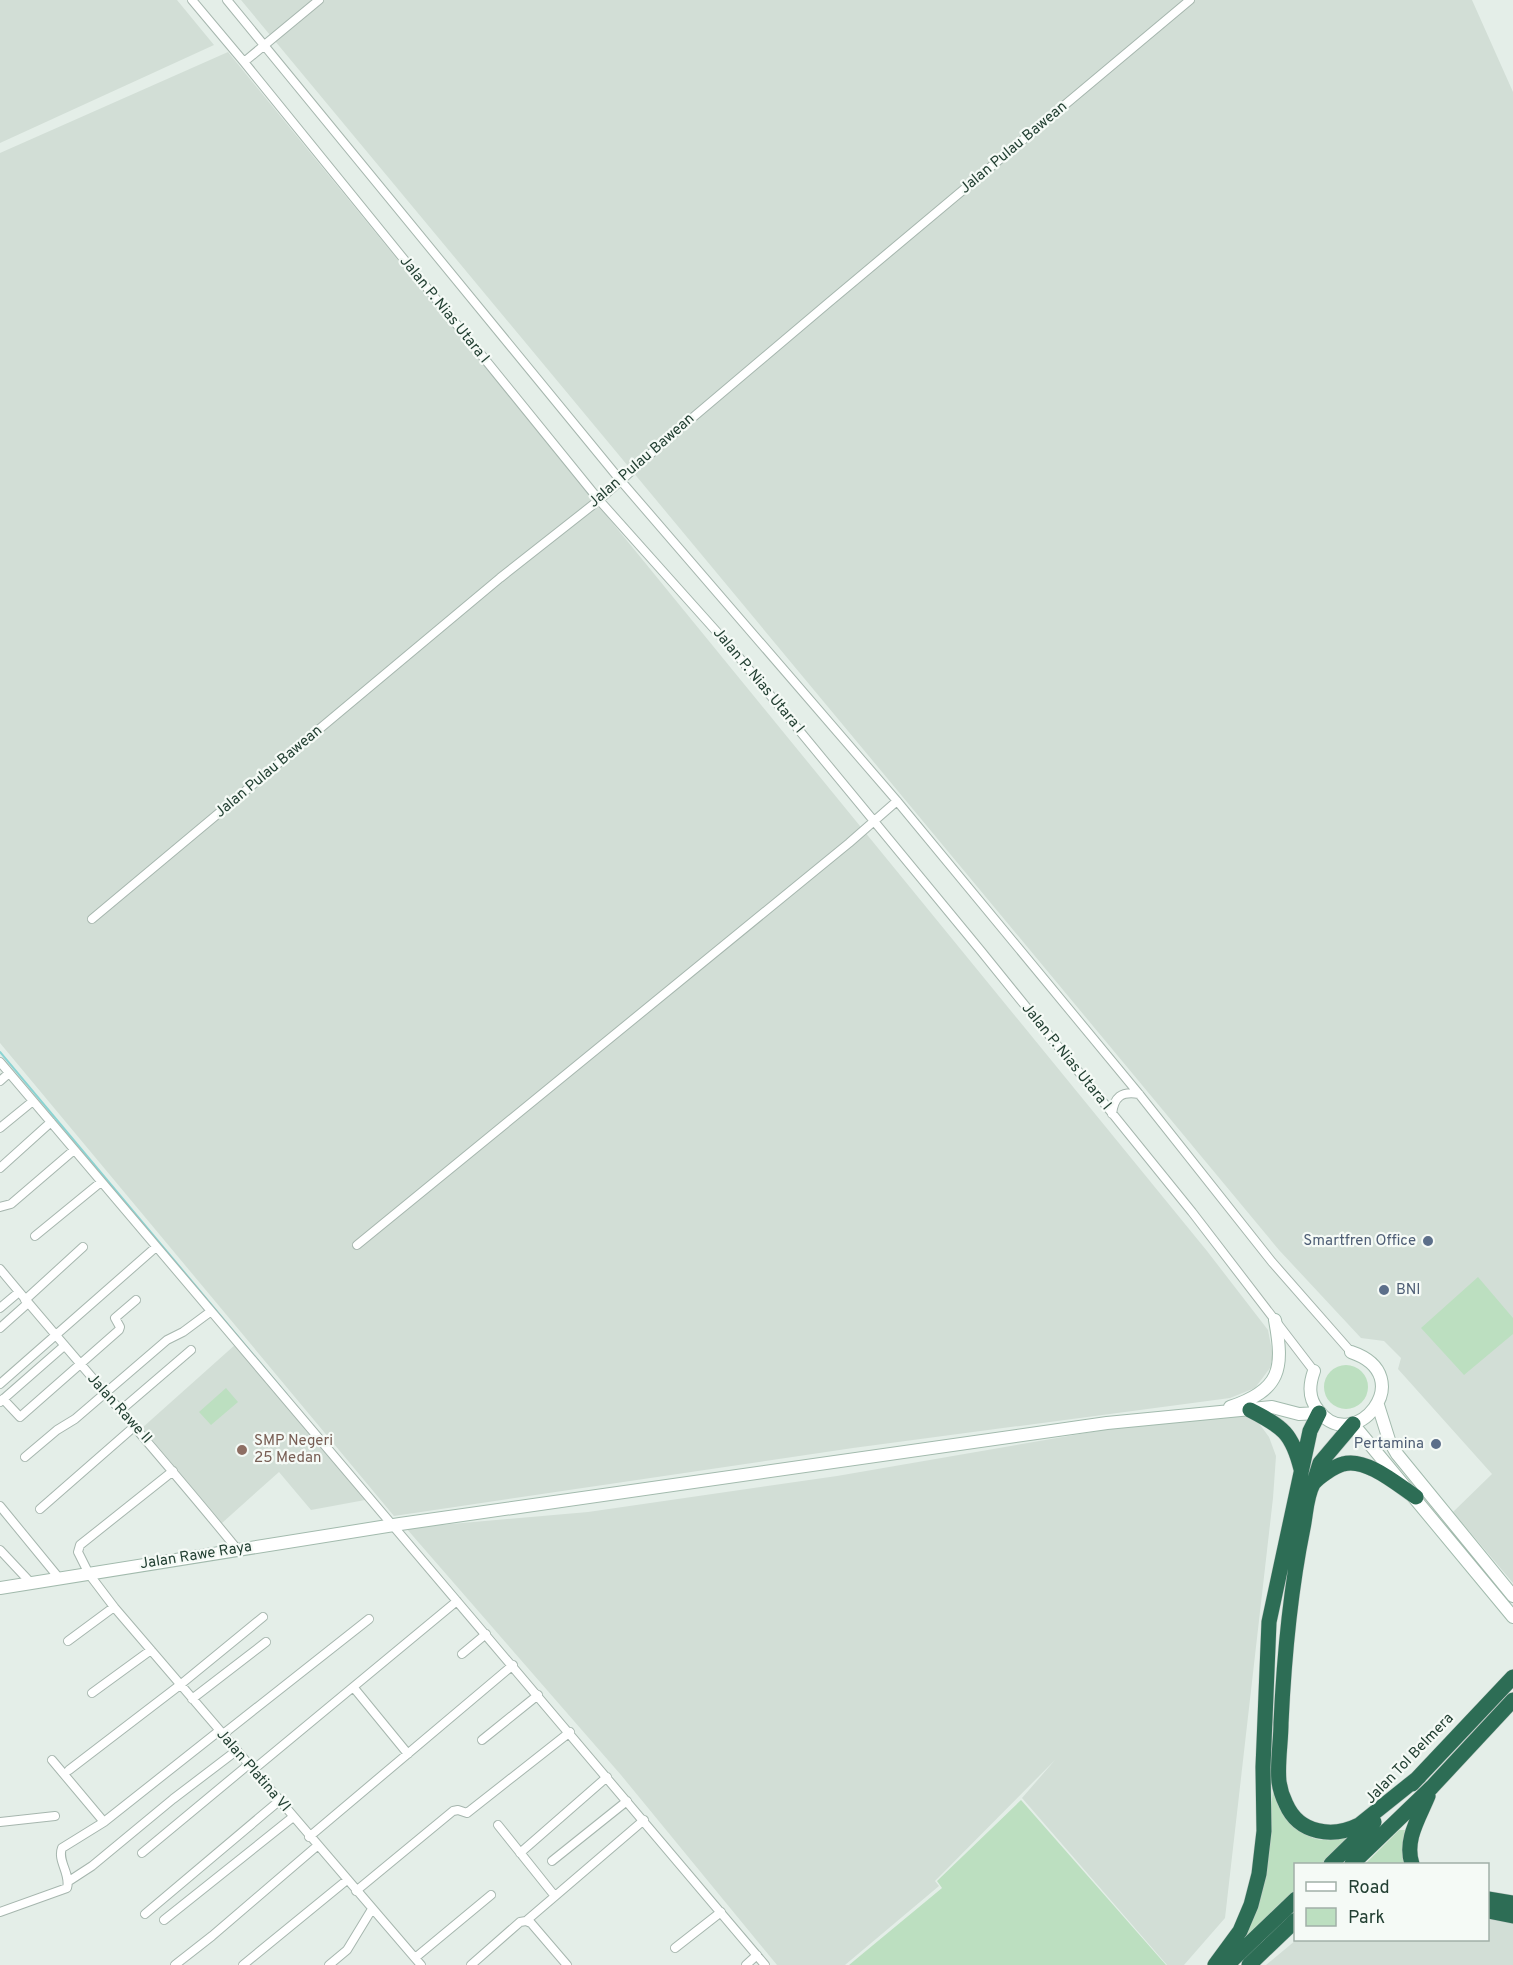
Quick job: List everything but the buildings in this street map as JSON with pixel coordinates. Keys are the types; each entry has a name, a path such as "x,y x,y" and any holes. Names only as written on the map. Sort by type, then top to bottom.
{"highway":[{"path":"1250,1410 1286,1433 1295,1447 1308,1479"},
{"path":"1319,1413 1310,1431 1309,1496 1296,1563 1283,1687 1279,1783 1286,1805 1295,1819 1306,1827 1327,1832 1348,1830 1359,1825 1419,1777"},
{"path":"1215,1965 1240,1931 1251,1905 1259,1874 1264,1831 1263,1767 1269,1622 1286,1535 1308,1479 1353,1424"},
{"path":"1308,1479 1344,1464 1359,1463 1375,1470 1416,1497"},
{"name":"Jalan Tol Belmera","path":"1332,1863 1419,1777 1513,1677"},
{"path":"1353,1863 1432,1787 1513,1700"},
{"path":"1412,1863 1410,1835 1432,1787"},
{"path":"1489,1899 1513,1903"},
{"path":"1227,1965 1294,1901"},
{"path":"1489,1911 1513,1916"},
{"path":"1249,1965 1294,1922"},
{"path":"1254,1965 1294,1935"}],"street":[{"name":"Jalan P. Nias Utara I","path":"192,0 599,500 733,650 874,820 1192,1212 1314,1371"},
{"name":"Jalan P. Nias Utara I","path":"227,0 621,481 897,801 1139,1094 1272,1262 1351,1352"},
{"path":"244,62 319,0"},
{"name":"Jalan Pulau Bawean","path":"92,919 500,578 599,500 665,441 1190,0"},
{"path":"357,1245 849,843 897,801"},
{"path":"0,1062 210,1312 401,1524 457,1601 765,1965"},
{"path":"0,1082 9,1073"},
{"path":"1112,1114 1113,1104 1119,1096 1129,1092 1139,1094"},
{"path":"0,1128 33,1101"},
{"path":"0,1168 51,1122"},
{"path":"0,1207 11,1204 74,1150"},
{"path":"35,1236 101,1182"},
{"path":"0,1328 83,1247"},
{"path":"0,1384 156,1247"},
{"name":"Jalan Rawe II","path":"0,1269 237,1549"},
{"path":"0,1308 19,1292"},
{"path":"64,1346 2,1401 20,1417 119,1330 120,1327 115,1318 136,1300"},
{"path":"25,1457 57,1430 75,1419 167,1340 183,1332 210,1312"},
{"path":"1218,1411 1248,1401 1272,1382 1278,1368 1281,1351 1275,1320"},
{"path":"121,1410 191,1350"},
{"path":"1314,1371 1310,1381 1310,1392 1319,1413 1335,1423 1353,1424 1363,1420 1372,1414 1378,1405 1382,1394 1382,1383 1372,1363 1351,1352"},
{"path":"1378,1405 1389,1440 1397,1455 1513,1596"},
{"path":"1218,1411 1272,1407 1299,1414 1319,1413"},
{"name":"Jalan Rawe Raya","path":"0,1588 401,1524 1107,1423 1218,1411"},
{"path":"1353,1424 1416,1497 1513,1617"},
{"path":"40,1509 135,1426"},
{"name":"Jalan Platina VI","path":"173,1471 80,1545 78,1552 89,1574 114,1607 418,1962"},
{"path":"0,1506 59,1578"},
{"path":"0,1550 31,1583"},
{"path":"142,1853 354,1688 457,1601"},
{"path":"68,1641 114,1607"},
{"path":"69,1770 180,1685 263,1617"},
{"path":"0,1912 67,1888 69,1881 60,1850 104,1822 369,1618"},
{"path":"462,1654 486,1634"},
{"path":"192,1699 266,1641"},
{"path":"92,1693 151,1650"},
{"path":"309,1837 513,1665"},
{"path":"354,1688 408,1754"},
{"path":"482,1740 538,1695"},
{"path":"357,1891 453,1811 467,1813 570,1732"},
{"path":"69,1881 92,1866 173,1799 236,1751"},
{"path":"52,1760 104,1822"},
{"path":"520,1853 607,1777"},
{"path":"145,1914 279,1801"},
{"path":"552,1861 627,1801"},
{"path":"0,1822 55,1816"},
{"path":"164,1920 293,1817"},
{"path":"471,1965 644,1820"},
{"path":"498,1825 554,1895"},
{"path":"174,1965 212,1936 317,1846"},
{"path":"243,1965 347,1880"},
{"path":"418,1962 491,1895"},
{"path":"329,1965 347,1950 372,1909"},
{"path":"675,1948 721,1912"},
{"path":"526,1920 567,1965"},
{"path":"746,1965 757,1955"}],"shaded area":[{"path":"0,0 177,0 214,45 0,143"},
{"path":"241,0 1472,0 1513,92 1513,1583 1453,1512 1492,1474 1398,1369 1401,1358 1384,1341 1361,1338 1279,1250"},
{"path":"228,52 1207,1251 1268,1330 1273,1356 1270,1368 1255,1388 1230,1398 853,1448 394,1516 0,1043 0,153"},
{"name":"SMP Negeri 25 Medan","path":"236,1344 365,1500 311,1510 279,1472 222,1523 142,1428"},
{"path":"1237,1407 1255,1418 1269,1437 1276,1456 1273,1498 1225,1918 1184,1965 1167,1965 1022,1798 1055,1760 935,1881 939,1886 845,1965 777,1965 621,1775 406,1528 588,1512 837,1476"},
{"path":"1489,1917 1513,1922 1513,1965 1266,1965 1295,1941 1489,1941"}],"green space":[{"path":"1478,1277 1513,1318 1513,1334 1464,1375 1421,1328"},
{"path":"1346,1365 1362,1371 1368,1387 1362,1403 1346,1409 1330,1403 1324,1387 1330,1371"},
{"path":"226,1388 238,1402 211,1425 199,1412"},
{"path":"1274,1782 1292,1820 1305,1834 1328,1840 1354,1835 1324,1863 1294,1863 1294,1891 1239,1943 1264,1865"},
{"path":"1021,1800 1166,1965 849,1965 942,1888 937,1881"},
{"path":"1399,1830 1405,1830 1403,1846 1407,1863 1366,1863"}],"waterway":[{"path":"0,1052 287,1395"}],"place":[{"name":"Smartfren Office","path":"1428,1241"},
{"name":"BNI","path":"1384,1290"},
{"name":"Pertamina","path":"1436,1444"},
{"name":"SMP Negeri 25 Medan","path":"242,1450"}]}
